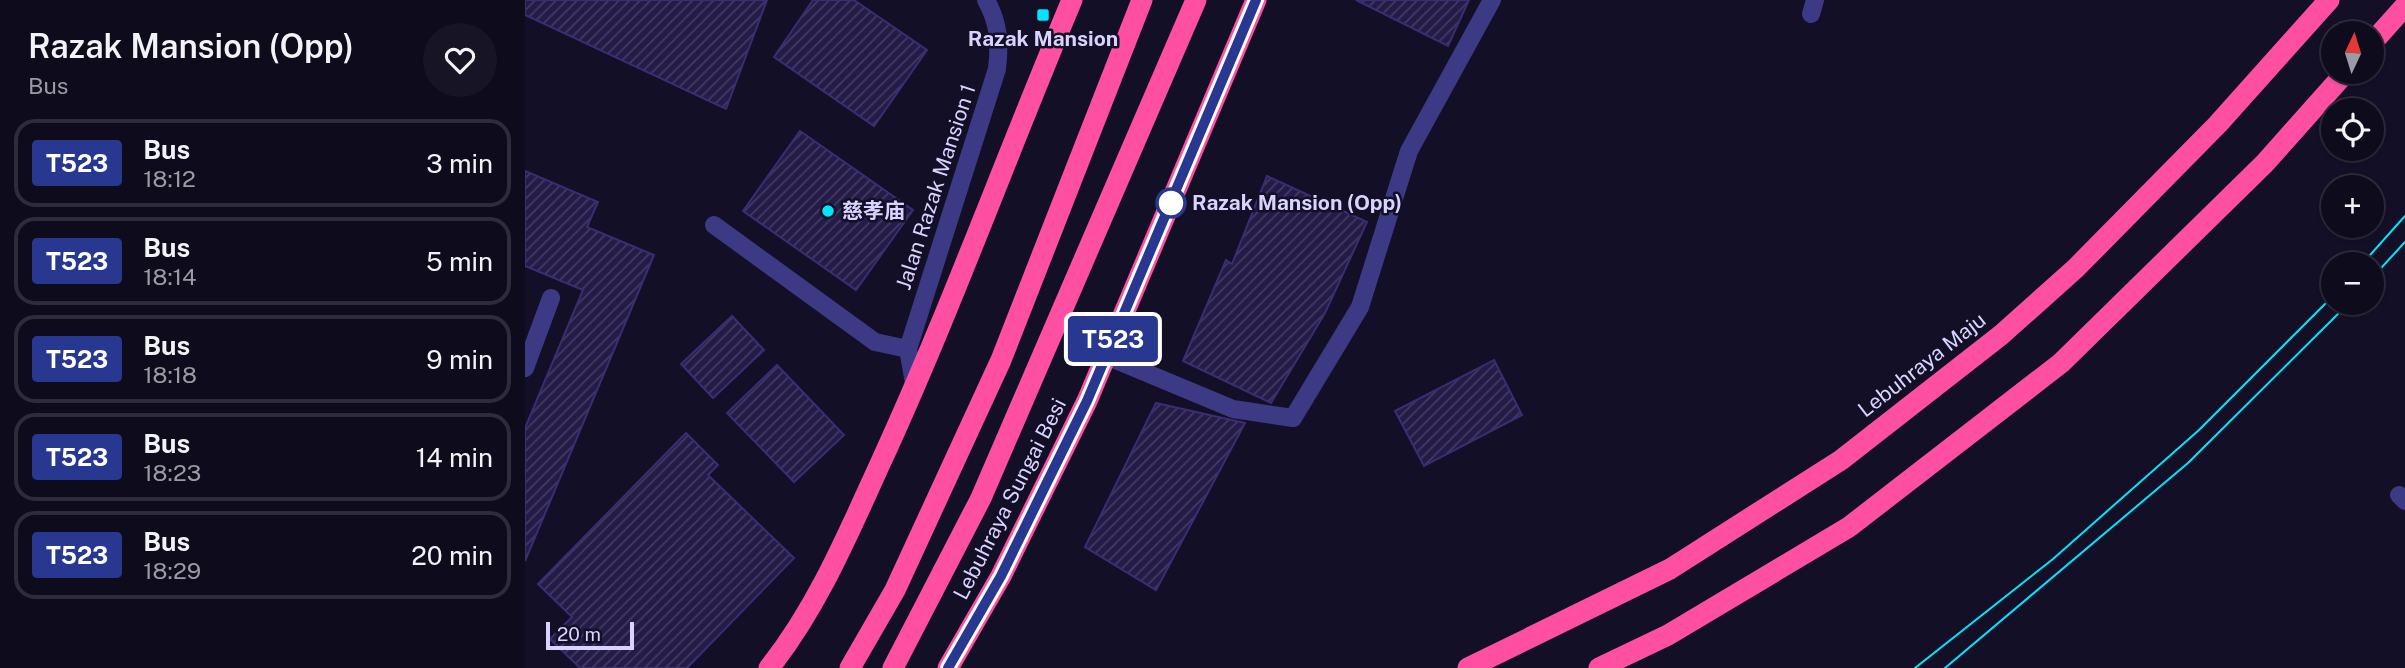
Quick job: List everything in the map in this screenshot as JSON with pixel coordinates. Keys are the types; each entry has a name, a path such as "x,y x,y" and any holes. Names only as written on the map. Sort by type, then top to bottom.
{"highway":[{"path":"769,668 791,641 846,538 915,389 1072,0"},
{"path":"850,668 895,590 1001,360 1142,0"},
{"name":"Lebuhraya Sungai Besi","path":"893,668 981,498 1196,0"},
{"name":"Lebuhraya Sungai Besi","path":"949,668 1001,576 1087,401 1256,0"},
{"name":"Lebuhraya Maju","path":"1473,666 1670,569 1841,460 2001,335 2075,268 2218,124 2329,0"},
{"path":"2384,29 2405,6"},
{"path":"1599,668 1668,635 1849,527 2061,363 2266,163 2336,84"}],"street":[{"name":"Jalan Razak Mansion 1","path":"915,389 908,349 997,69 1000,42 992,11 986,0"},
{"path":"1106,356 1233,409 1293,418 1360,307 1409,151 1492,0"},
{"path":"714,225 874,342 908,349"},
{"path":"525,368 551,298"}],"building":[{"path":"525,0 767,0 726,109 525,15"},
{"path":"813,0 854,0 927,50 874,126 774,57"},
{"path":"1356,0 1469,0 1448,46"},
{"name":"慈孝庙","path":"800,131 913,210 856,290 743,211"},
{"path":"525,171 598,202 587,227 654,255 525,561 525,428 583,290 525,266"},
{"path":"1267,176 1367,222 1325,313 1271,403 1183,361 1226,260 1232,264"},
{"path":"732,316 764,350 713,398 681,364"},
{"path":"1494,360 1522,415 1424,466 1395,411"},
{"path":"777,365 844,435 794,482 727,413"},
{"path":"1156,403 1245,423 1156,590 1085,547"},
{"path":"686,433 718,465 708,475 794,558 687,668 580,668 550,639 572,617 538,584"}],"tram line":[{"path":"2373,252 2405,216"},
{"path":"2384,265 2405,242"},
{"path":"1915,668 2053,559 2199,430 2321,308"},
{"path":"1945,668 2188,463 2337,315"}],"bus line":[{"name":"T523","path":"948,668 1001,576 1087,401 1256,0"}],"place":[{"name":"Razak Mansion","path":"1043,15"},
{"name":"Razak Mansion (Opp)","path":"1171,203"},
{"name":"慈孝庙","path":"828,211"}]}
